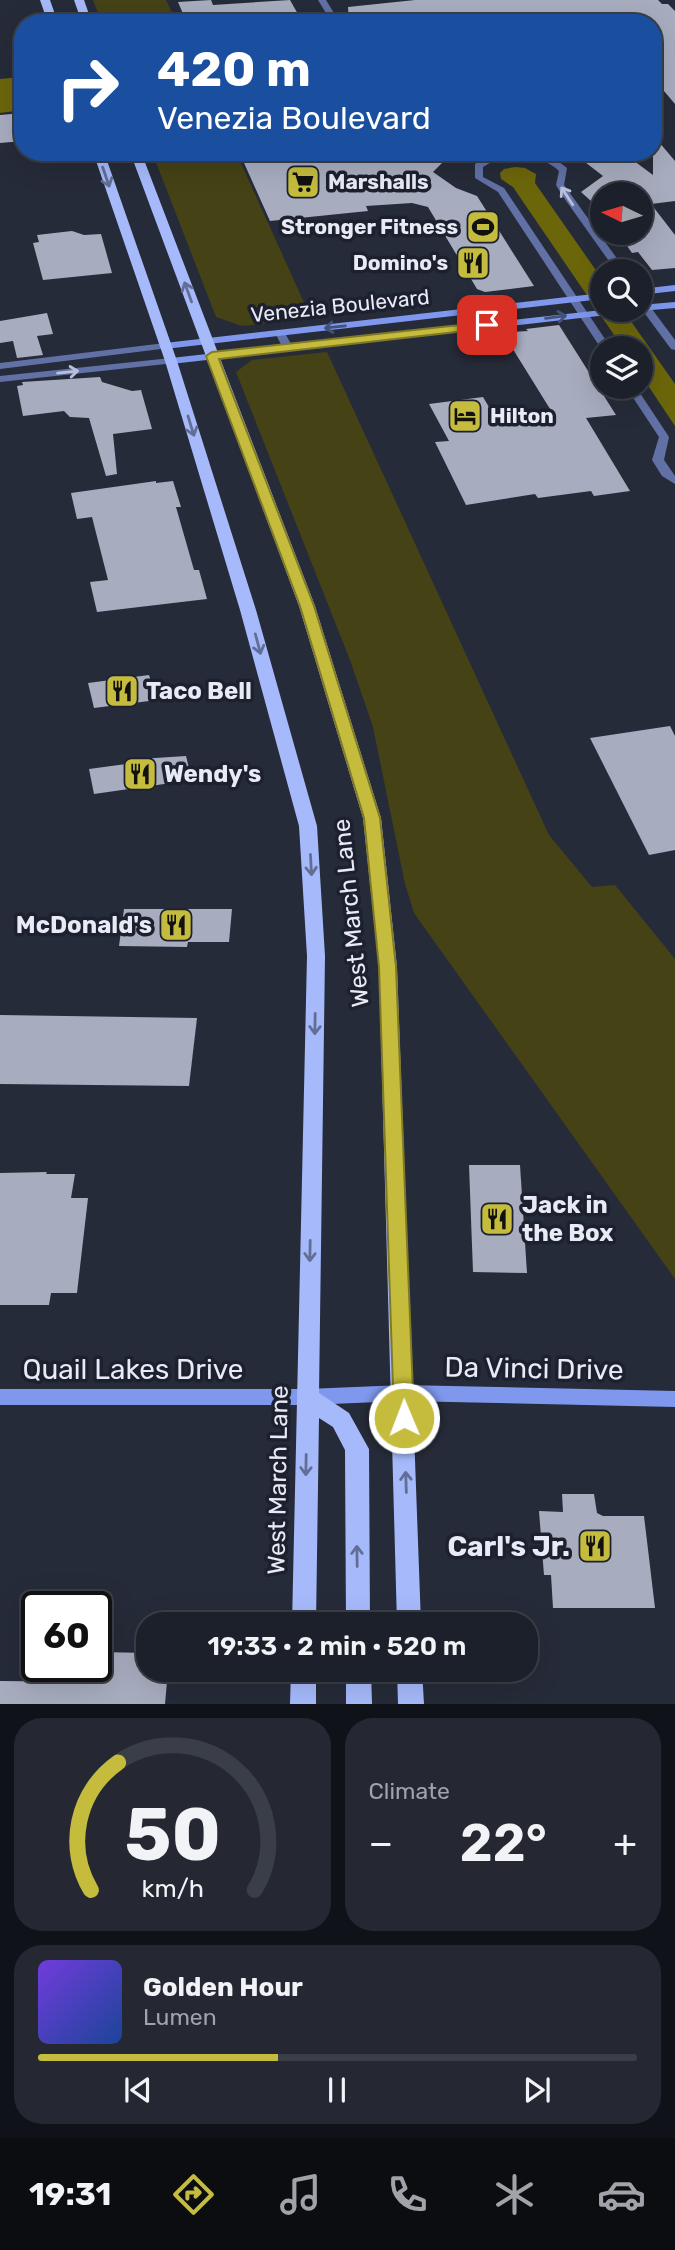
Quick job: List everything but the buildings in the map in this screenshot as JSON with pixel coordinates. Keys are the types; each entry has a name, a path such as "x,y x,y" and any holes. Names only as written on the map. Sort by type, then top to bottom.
{"main road":[{"name":"West March Lane","path":"101,161 168,353 248,610 308,826 316,956 304,1612"},
{"name":"West March Lane","path":"138,161 307,606 372,818 388,967 404,1393 409,1612"},
{"path":"307,1397 341,1420 357,1448 358,1612"},
{"path":"303,1704 304,1682"},
{"path":"359,1682 359,1704"},
{"path":"410,1682 411,1704"}],"street":[{"path":"480,161 477,175 501,190 598,336"},
{"path":"549,161 564,170 560,185 612,259"},
{"path":"653,291 675,288"},
{"name":"Venezia Boulevard","path":"168,353 206,341 590,297"},
{"path":"653,305 675,304"},
{"name":"Venezia Boulevard","path":"168,353 212,356 590,313"},
{"path":"653,318 675,346"},
{"path":"281,333 288,348"},
{"path":"0,366 168,353"},
{"path":"0,379 168,353"},
{"path":"639,399 664,436 658,460 666,474 675,481"},
{"name":"Da Vinci Drive","path":"307,1397 404,1393 675,1399"},
{"name":"Quail Lakes Drive","path":"0,1397 307,1397"}],"shaded area":[{"path":"93,0 166,0 173,14 98,14"},
{"path":"14,78 14,111 0,113 0,79"},
{"path":"155,161 240,161 311,318 242,326 216,317"},
{"path":"525,168 536,174 535,183 590,262 590,300 513,187 501,179 500,173 504,169"},
{"path":"605,322 631,322 641,336 615,336"},
{"path":"327,352 549,835 592,887 615,885 675,959 675,1279 414,913 405,884 373,727 350,660 236,372 252,360"},
{"path":"653,353 675,384 675,426 653,393"}],"place":[{"name":"Marshalls","path":"303,182"},
{"name":"Stronger Fitness","path":"483,227"},
{"name":"Domino's","path":"473,263"},
{"name":"Hilton","path":"465,416"},
{"name":"Taco Bell","path":"122,691"},
{"name":"Wendy's","path":"140,774"},
{"name":"McDonald's","path":"176,925"},
{"name":"Jack in the Box","path":"497,1219"},
{"name":"Carl's Jr.","path":"595,1546"}],"route":[{"path":"404,1418 388,967 372,818 307,606 212,356 487,325"}]}
